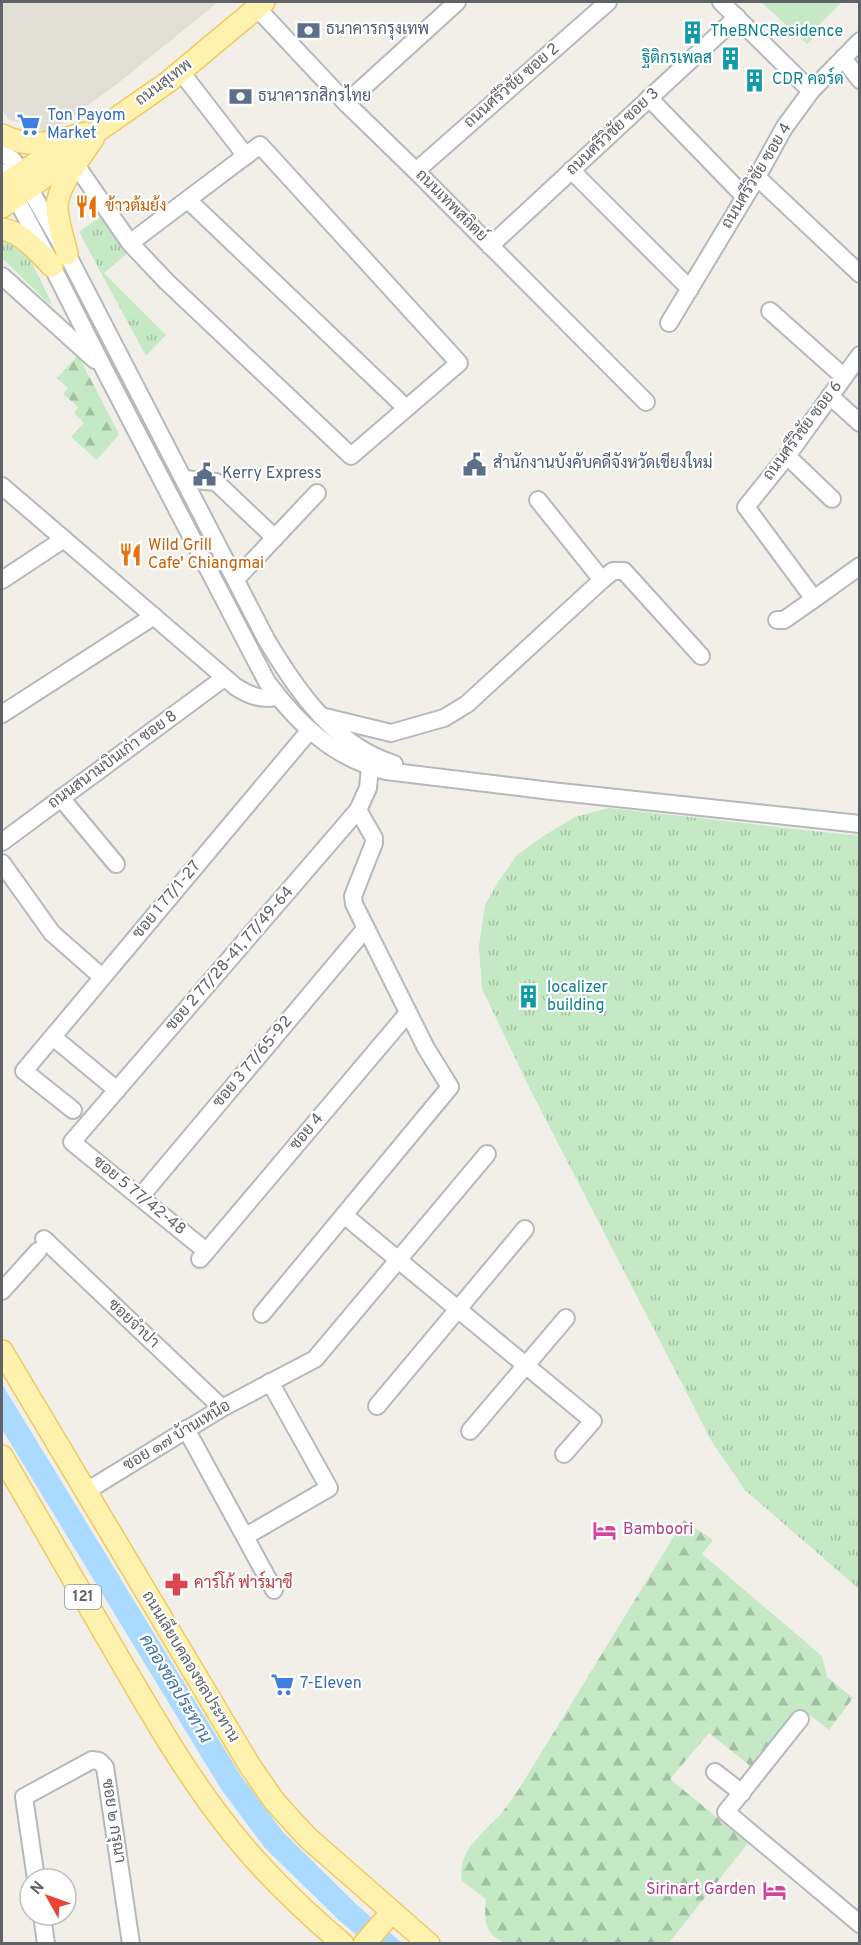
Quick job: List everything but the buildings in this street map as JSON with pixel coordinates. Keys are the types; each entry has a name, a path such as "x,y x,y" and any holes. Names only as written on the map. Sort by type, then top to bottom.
{"main road":[{"name":"ถนนสุเทพ","path":"100,129 181,72 261,5"},
{"path":"2,135 20,143 35,144 52,142 100,129"},
{"path":"60,260 57,209 67,161 100,129"},
{"path":"11,187 42,159 67,161"},
{"path":"2,229 8,230 60,260"},
{"name":"ถนนเลียบคลองชลประทาน","path":"2,1351 250,1766 274,1802 387,1918 429,1944"},
{"name":"121","path":"2,1456 159,1727 197,1784 221,1818 276,1881 309,1915 343,1944"},
{"path":"364,1944 387,1918"}],"street":[{"path":"346,103 457,2"},
{"name":"ถนนศรีวิชัย ซอย 2","path":"416,171 608,2"},
{"path":"721,2 811,91"},
{"name":"ถนนเทพสถิตย์","path":"261,5 346,103 646,402"},
{"name":"ถนนศรีวิชัย ซอย 3","path":"490,246 737,17"},
{"name":"ถนนศรีวิชัย ซอย 4","path":"669,323 784,128 811,91 860,41"},
{"path":"843,58 860,80"},
{"path":"181,72 246,156"},
{"path":"649,98 744,196"},
{"path":"67,161 130,243 167,282 351,456 459,363 260,145 130,243"},
{"path":"2,153 13,160 11,187 60,260 184,479 270,645 301,692 320,715 344,738 379,760 432,776"},
{"path":"572,170 690,289"},
{"path":"757,177 860,274"},
{"path":"188,200 406,408"},
{"path":"60,260 103,367 256,663 281,701 310,730 344,756 386,771 860,824"},
{"path":"2,276 103,367"},
{"path":"770,311 843,377"},
{"name":"ถนนศรีวิชัย ซอย 6","path":"814,598 746,507 787,456 859,357"},
{"path":"830,396 860,423"},
{"path":"787,456 832,499"},
{"path":"184,479 216,482 274,538"},
{"path":"2,486 236,687 254,697 281,701 301,692"},
{"path":"236,579 317,493"},
{"path":"538,500 602,580"},
{"path":"2,580 64,539"},
{"path":"777,620 784,620 860,566"},
{"path":"320,715 392,733 444,718 467,704 613,571 624,571 701,656"},
{"path":"2,714 154,616"},
{"name":"ถนนสนามบินเก่า ซอย 8","path":"2,842 224,678"},
{"name":"ซอย 1 77/1-27","path":"73,1110 24,1071 310,730"},
{"name":"ซอย 2 77/28-41, 77/49-64","path":"72,1142 358,810 368,788 370,767"},
{"path":"61,798 116,864"},
{"path":"262,1314 450,1087 408,1013 354,904 353,896 374,843 374,838 358,810"},
{"path":"2,863 52,933 102,977"},
{"name":"ซอย 3 77/65-92","path":"141,1196 366,928"},
{"name":"ซอย 4","path":"203,1255 408,1013"},
{"path":"53,1037 117,1090"},
{"name":"ซอย 5 77/42-48","path":"72,1142 141,1196 203,1255"},
{"name":"ซอย ๑๗ บ้านเหนือ","path":"85,1492 222,1408 315,1359 487,1154"},
{"path":"344,1215 593,1421 564,1454"},
{"path":"376,1406 525,1229"},
{"name":"ซอยจำปา","path":"2,1291 41,1245 222,1408"},
{"path":"470,1431 566,1318"},
{"path":"246,1536 329,1488 270,1382"},
{"path":"186,1429 274,1590"},
{"path":"800,1719 726,1812 860,1924"},
{"name":"ซอย ๒ กรุณา","path":"34,1867 24,1797 92,1760 99,1761 105,1767 131,1944"},
{"path":"716,1772 742,1793"},
{"path":"44,1927 46,1944"}],"shaded area":[{"path":"2,2 218,2 117,84 49,133 8,119 2,109"}],"green space":[{"path":"761,2 842,2 818,26 822,29 807,44"},
{"path":"104,214 129,252 104,273 166,335 146,356 79,232"},
{"path":"45,222 172,469 168,474 41,225"},
{"path":"2,239 21,247 29,257 52,304 48,303 2,258"},
{"path":"78,355 119,434 97,460 71,437 84,423 74,413 78,407 63,394 68,388 57,378"},
{"path":"609,808 859,836 859,1589 745,1490 712,1442 531,1091 482,989 479,946 485,905 498,882 517,855 545,835 575,817"},
{"path":"684,1520 713,1540 702,1554 822,1656 827,1677 853,1698 829,1730 802,1709 754,1769 709,1733 670,1779 748,1843 669,1943 505,1943 489,1930 485,1913 486,1899 462,1881 461,1871 466,1853 477,1838 504,1811 519,1789"}],"water":[{"name":"คลองชลประทาน","path":"2,1384 241,1776 283,1832 357,1905 402,1943 366,1943 341,1922 265,1848 221,1789 2,1429"}],"place":[{"name":"ธนาคารกรุงเทพ","path":"308,30"},
{"name":"TheBNCResidence","path":"692,32"},
{"name":"ฐิติกรเพลส","path":"730,59"},
{"name":"CDR คอร์ด","path":"754,80"},
{"name":"ธนาคารกสิกรไทย","path":"240,97"},
{"name":"Ton Payom Market","path":"29,125"},
{"name":"ข้าวต้มย้ง","path":"87,207"},
{"name":"สำนักงานบังคับคดีจังหวัดเชียงใหม่","path":"475,464"},
{"name":"Kerry Express","path":"204,474"},
{"name":"Wild Grill Cafe' Chiangmai","path":"130,555"},
{"name":"localizer building","path":"529,997"},
{"name":"Bamboori","path":"605,1530"},
{"name":"คาร์โก้ ฟาร์มาซี","path":"176,1584"},
{"name":"7-Eleven","path":"282,1684"},
{"name":"Sirinart Garden","path":"774,1890"}]}
